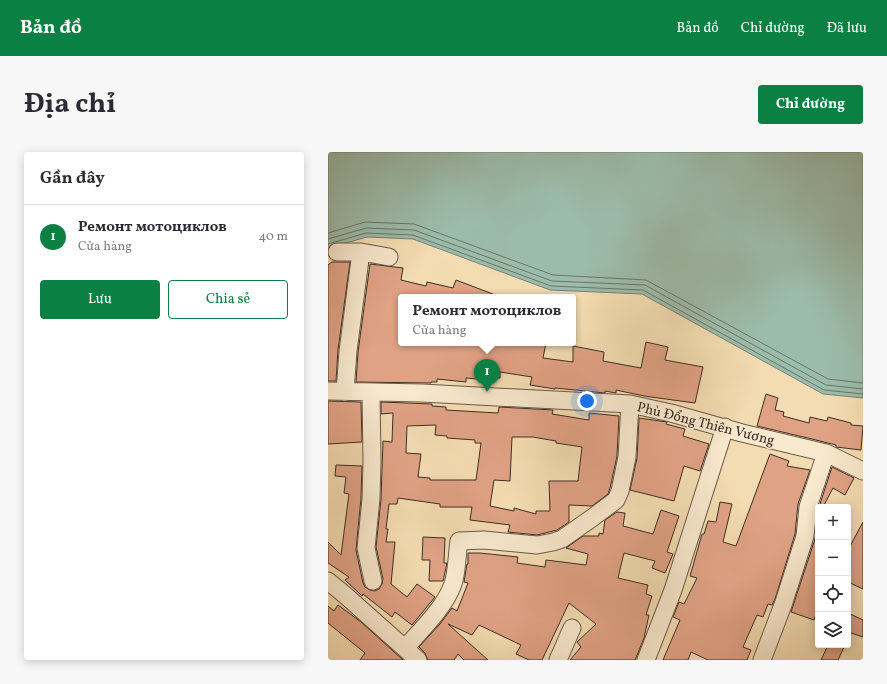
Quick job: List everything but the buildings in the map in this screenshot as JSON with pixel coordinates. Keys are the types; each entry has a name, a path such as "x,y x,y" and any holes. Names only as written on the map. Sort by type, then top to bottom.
{"street":[{"path":"337,252 361,252 389,257"},
{"path":"336,391 348,351 361,252"},
{"name":"Phù Đổng Thiên Vương","path":"336,391 371,393 429,393 630,404 671,413 742,433 826,453 863,471"},
{"path":"371,393 371,499 366,548 373,581"},
{"path":"405,648 435,614 453,584 459,541 484,540 537,545 553,542 562,539 616,500 620,491 627,457 630,404"},
{"path":"646,660 674,590 725,427"},
{"path":"762,660 784,602 805,536 808,507 826,453"},
{"path":"328,581 418,660"},
{"path":"558,660 572,628"}],"water":[{"path":"328,152 863,152 863,398 823,394 642,294 550,290 413,239 367,237 328,248"}],"place":[{"name":"Ремонт мотоциклов","path":"487,392"}]}
